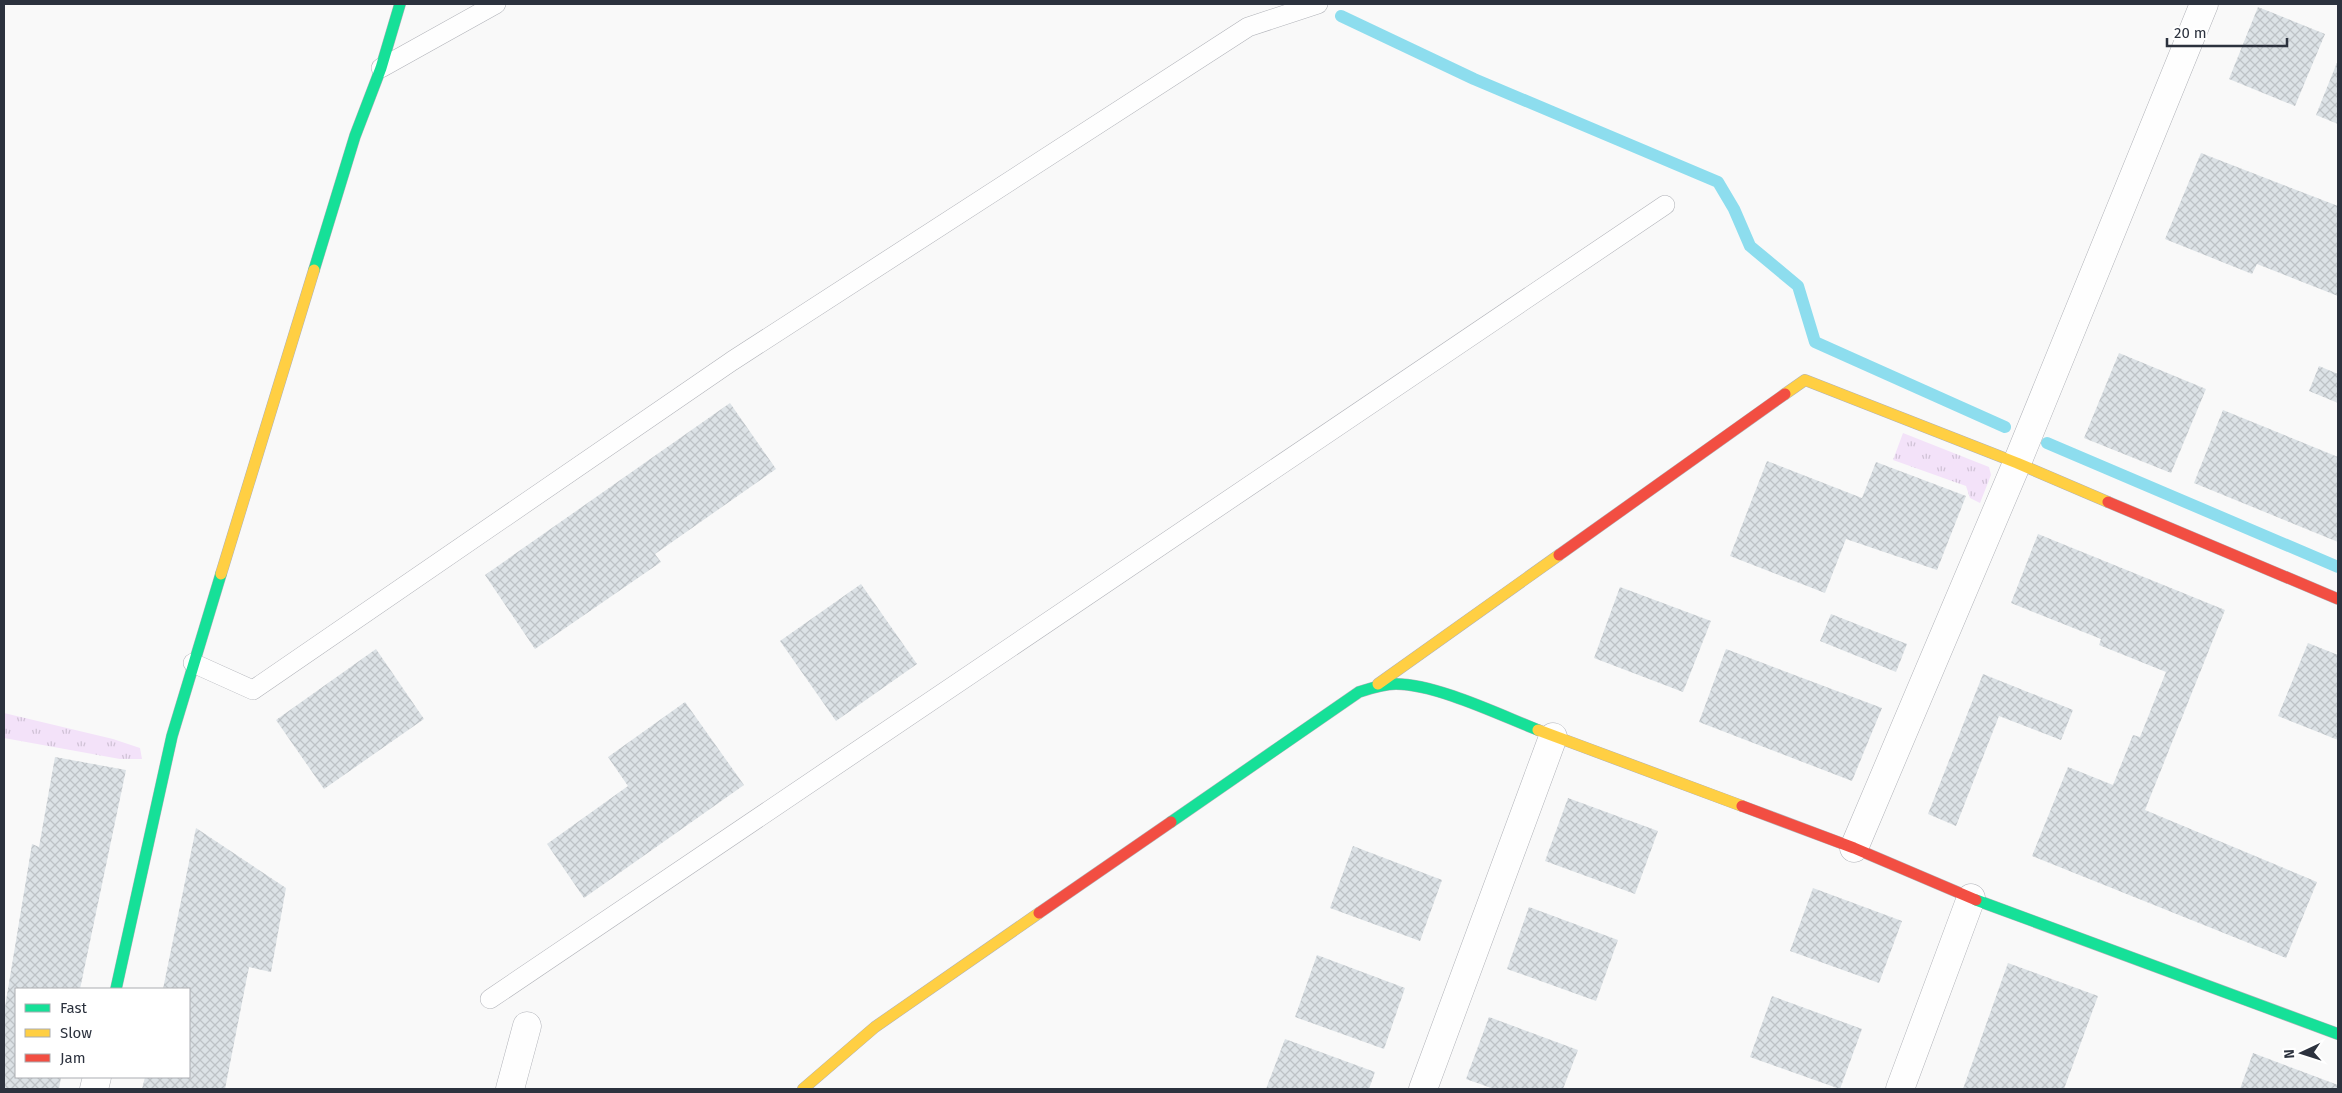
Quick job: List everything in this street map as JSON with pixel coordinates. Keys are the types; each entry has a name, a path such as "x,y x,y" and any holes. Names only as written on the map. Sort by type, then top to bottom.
{"street":[{"path":"116,988 165,762 193,663 355,136 381,68 400,4"},
{"path":"1854,848 2017,463 2204,4"},
{"path":"803,1089 875,1027 1358,692 1378,684 1805,380 2017,463 2338,599"},
{"path":"1378,684 1407,684 1430,689 1553,737 1854,848 1971,898 2338,1034"},
{"path":"1423,1089 1553,737"},
{"path":"1900,1089 1971,898"},
{"path":"510,1089 527,1026"}],"lane":[{"path":"381,68 496,4"},
{"path":"193,663 253,690 732,361 1248,27 1318,4"},
{"path":"490,999 1665,205"}],"green space":[{"path":"1903,433 1989,467 1991,475 1980,503 1970,498 1966,486 1893,460"},
{"path":"4,713 113,739 140,748 142,759 120,759 4,738"}],"building":[{"path":"2258,7 2325,34 2295,106 2229,79"},
{"path":"2338,60 2338,124 2316,115"},
{"path":"2201,153 2338,206 2338,296 2257,264 2252,274 2165,239"},
{"path":"2119,353 2206,389 2171,473 2084,438"},
{"path":"2319,366 2338,374 2338,403 2309,391"},
{"path":"730,403 776,469 655,554 661,562 535,649 485,575"},
{"path":"2223,410 2338,457 2338,542 2194,483"},
{"path":"1767,461 1862,498 1876,462 1966,496 1937,570 1846,539 1825,593 1730,556"},
{"path":"2038,534 2225,610 2145,810 2317,882 2286,958 2032,856 2068,767 2113,785 2133,735 2140,737 2166,672 2099,645 2101,639 2011,603"},
{"path":"861,584 917,664 836,721 780,641"},
{"path":"1620,587 1711,621 1683,692 1594,658"},
{"path":"1831,614 1907,644 1896,672 1820,641"},
{"path":"2308,643 2338,655 2338,740 2278,716"},
{"path":"376,649 424,719 324,789 276,720"},
{"path":"1726,649 1882,708 1852,781 1699,722"},
{"path":"1983,674 2073,710 2061,740 1999,716 1956,826 1928,814"},
{"path":"685,702 744,785 584,898 547,844 628,786 608,757"},
{"path":"55,757 126,770 80,988 15,988 15,1078 61,1078 59,1089 4,1089 4,1013 32,844 39,847"},
{"path":"1568,798 1658,831 1635,894 1545,861"},
{"path":"196,828 286,888 271,972 249,967 225,1089 142,1089 145,1078 190,1078 190,988 163,988"},
{"path":"1353,846 1442,880 1420,941 1330,908"},
{"path":"1813,888 1902,921 1879,983 1790,951"},
{"path":"1529,907 1618,940 1596,1001 1507,969"},
{"path":"1317,955 1405,988 1384,1049 1295,1017"},
{"path":"2008,963 2098,996 2064,1089 1963,1089"},
{"path":"1772,996 1862,1029 1840,1089 1750,1057"},
{"path":"1489,1017 1578,1050 1563,1089 1494,1089 1466,1079"},
{"path":"1285,1039 1375,1072 1369,1089 1266,1089"},
{"path":"2253,1053 2338,1085 2338,1089 2240,1089"}],"waterway":[{"path":"1341,16 1474,79 1718,182 1734,209 1750,246 1798,286 1815,342 2005,427"},
{"path":"2047,443 2338,567"}],"traffic: fast":[{"path":"314,270 355,136 381,68 400,4"},
{"path":"116,988 172,736 221,574"},
{"path":"1171,822 1359,692 1377,686 1396,684 1430,689 1468,701 1538,730"},
{"path":"1976,900 2338,1034"}],"traffic: slow":[{"path":"221,574 314,270"},
{"path":"1785,394 1805,380 2017,463 2108,502"},
{"path":"1378,684 1559,555"},
{"path":"1538,730 1742,806"},
{"path":"803,1089 875,1027 1039,913"}],"traffic: jam":[{"path":"1559,555 1785,394"},
{"path":"2108,502 2338,599"},
{"path":"1742,806 1854,848 1976,900"},
{"path":"1039,913 1171,822"}]}
